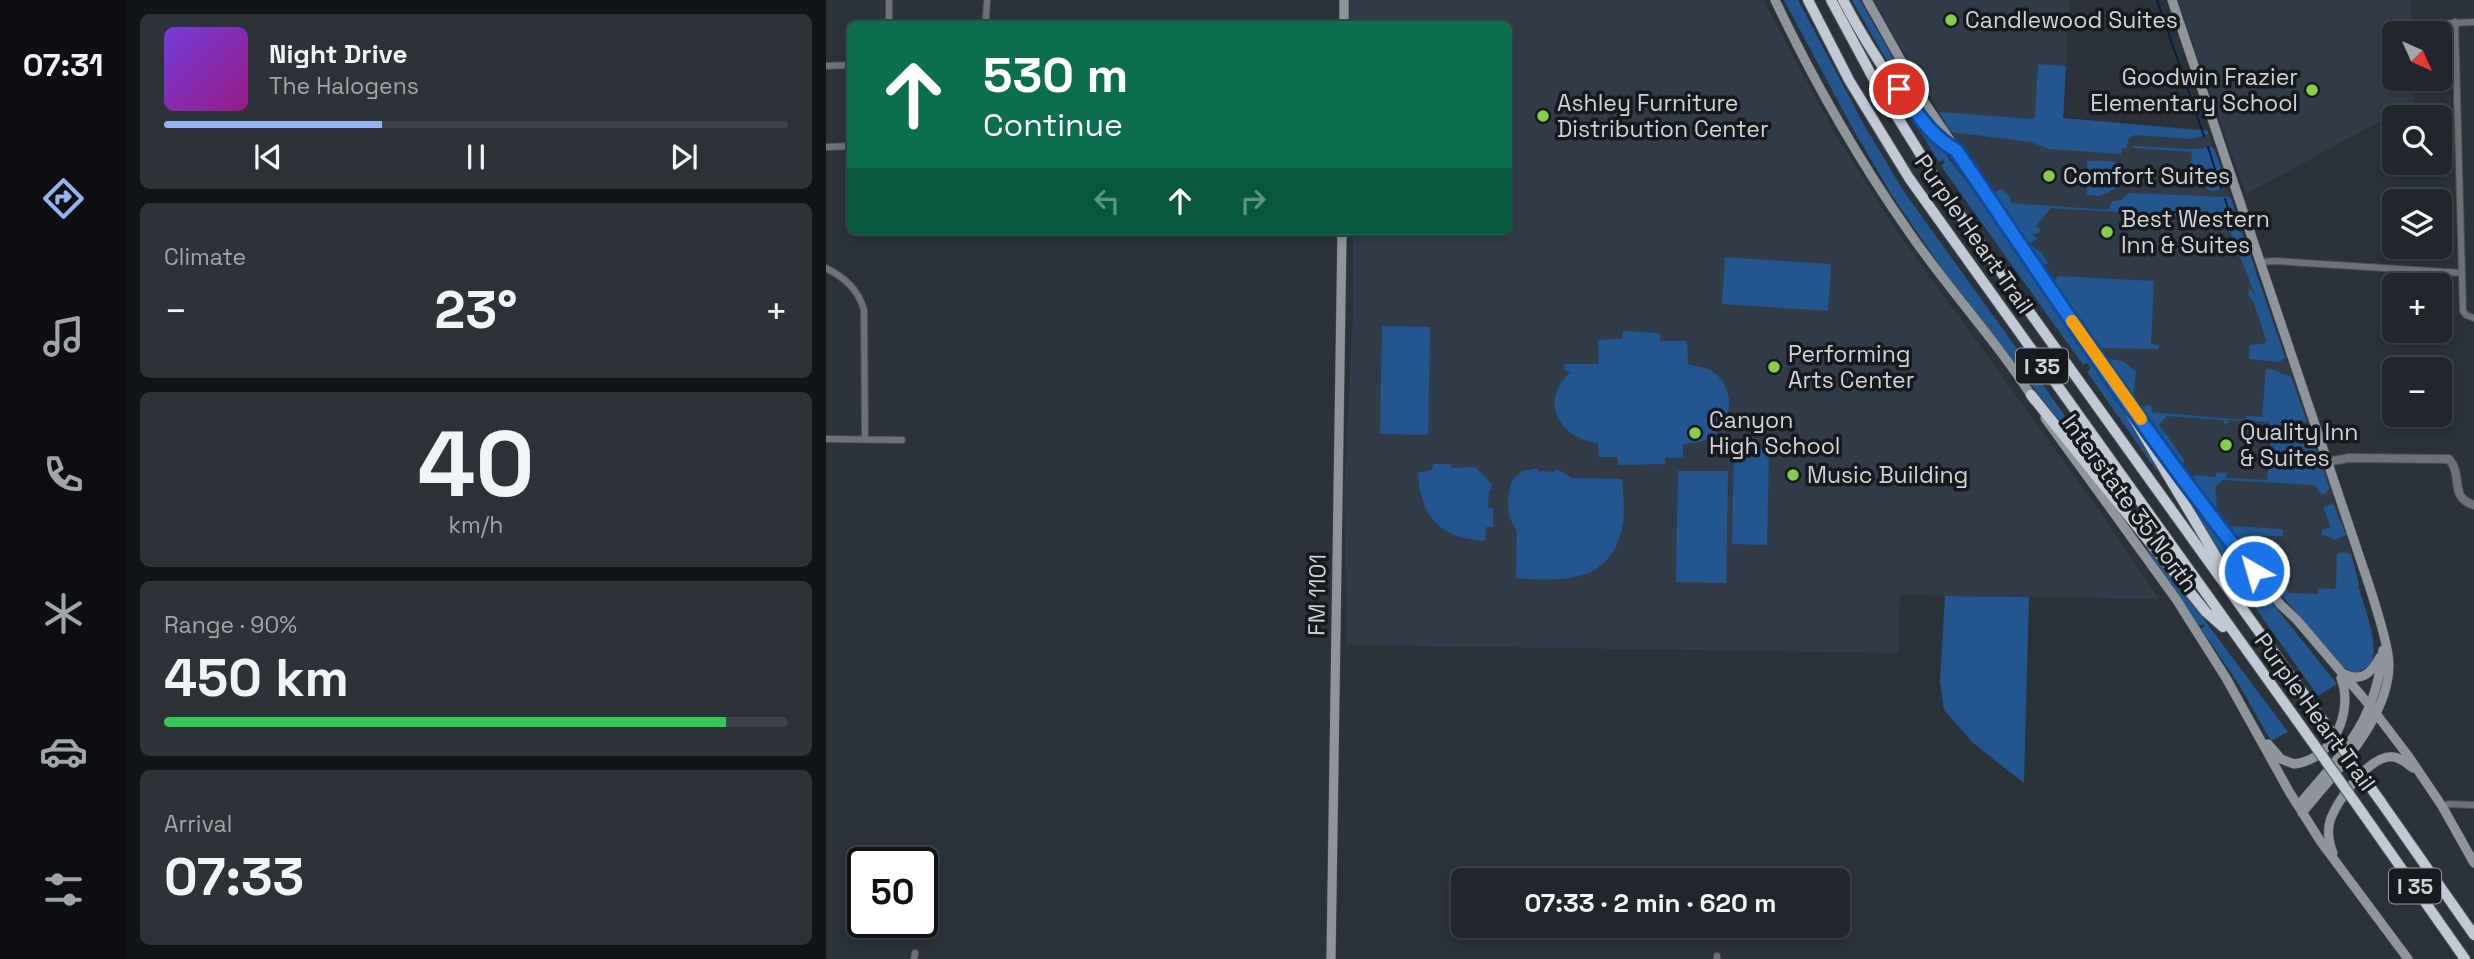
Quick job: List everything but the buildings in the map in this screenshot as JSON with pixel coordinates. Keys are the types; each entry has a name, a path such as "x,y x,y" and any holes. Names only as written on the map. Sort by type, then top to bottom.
{"highway":[{"name":"Purple Heart Trail","path":"1808,0 1849,80 1909,178 2465,959"},
{"name":"Purple Heart Trail","path":"1832,0 1873,78 1947,197 2246,612 2474,935"},
{"path":"1843,0 1867,43 1917,114 1944,144 1956,150"},
{"path":"2102,365 2220,562 2246,612"},
{"path":"2031,395 2206,612 2240,643"}],"main road":[{"path":"1344,0 1344,21"},
{"name":"Interstate 35 North","path":"1775,0 1812,74 1909,233 2031,395 2056,436 2176,598 2260,735 2300,810 2407,959"},
{"path":"1867,0 1919,92 1956,150 2102,365 2211,516 2281,605 2297,620 2373,711 2421,775 2474,863"},
{"path":"2172,0 2369,585 2384,648 2388,654 2387,677 2373,711 2300,810"},
{"name":"FM 1101","path":"1331,959 1342,235"},
{"path":"2337,671 2350,677 2363,677 2371,673 2384,648"},
{"path":"2260,735 2287,763 2302,764 2312,759 2324,749 2344,719 2346,696 2337,671"},
{"path":"2340,868 2330,847 2331,819 2364,771 2377,760 2393,757 2401,759 2421,775"}],"street":[{"path":"889,0 889,18"},
{"path":"986,18 987,0"},
{"path":"2452,22 2474,22"},
{"path":"2455,22 2463,311 2470,316"},
{"path":"826,66 847,65"},
{"path":"826,147 847,146"},
{"path":"2261,262 2462,273"},
{"path":"826,268 848,281 864,310 865,439"},
{"path":"826,439 902,440"},
{"path":"2326,462 2349,458 2449,459 2455,468 2459,496 2474,505"},
{"path":"2442,806 2474,805"}],"shaded area":[{"name":"Canyon High School","path":"1350,0 1763,0 1835,134 1898,233 2096,506 2159,599 1900,595 1898,653 1347,645 1344,492 1353,315 1353,235 1512,235 1512,21 1349,21"},
{"path":"1784,0 1798,0 1863,123 1903,190 2116,487 2112,490 1945,273 1893,197"},
{"path":"1852,0 1860,0 1920,105 1917,106 1881,51"},
{"path":"1873,0 2069,0 2063,118 2207,130 2345,527 2359,585 2297,612 2263,572 2228,529 2052,282 1949,128"},
{"name":"Goodwin Frazier Elementary School","path":"2178,0 2410,0 2411,21 2382,21 2382,91 2415,91 2415,102 2409,105 2382,105 2382,120 2246,194"},
{"path":"2038,64 2066,66 2063,118 2208,131 2208,134 2192,139 2135,135 2129,138 2121,154 2049,149 2031,142 1951,132 1939,112 2033,119"},
{"path":"1895,91 1986,207 2043,287 2098,369 2124,410 2123,413 2128,415 2160,469 2156,470 2087,372 2091,368 2087,363 2083,365 1941,166 1945,162 1939,162"},
{"path":"2133,146 2193,149 2212,147 2226,183 2224,188 2213,191 2189,181 2192,152"},
{"path":"2087,161 2110,161 2120,166 2123,178 2120,187 2099,196 2087,195"},
{"path":"2001,189 2010,196 2011,203 2108,210 2112,201 2121,200 2129,193 2229,197 2232,199 2236,217 2234,221 2227,222 2227,219 2051,208 2036,226 2040,230 2033,236 2038,238 2030,243 2036,250 2041,251 2048,264 2041,265 1997,199 1993,197 1995,192"},
{"path":"2235,229 2243,234 2285,357 2280,362 2249,359 2250,345 2267,343 2254,303 2248,294 2250,288 2256,297 2231,233"},
{"path":"1725,257 1831,264 1828,311 1722,304"},
{"path":"2058,276 2154,281 2151,344 2159,345 2158,349 2101,348 2053,283"},
{"path":"1382,326 1430,327 1428,435 1380,434"},
{"path":"1623,331 1660,333 1660,341 1687,341 1688,364 1710,370 1724,385 1729,404 1724,423 1710,438 1683,444 1683,458 1665,458 1665,464 1618,465 1618,457 1599,457 1598,443 1573,434 1557,417 1556,394 1571,372 1565,371 1564,364 1599,364 1598,340 1622,339"},
{"path":"2111,359 2122,361 2136,371 2133,396 2109,363"},
{"path":"2266,370 2291,377 2307,422 2297,428 2272,428 2269,427 2269,422 2229,420 2225,425 2223,420 2167,416 2159,425 2184,463 2178,462 2141,409 2151,405 2152,412 2245,420 2247,416 2262,417"},
{"path":"2300,436 2313,441 2329,487 2325,494 2320,493 2315,485 2223,480 2215,487 2217,507 2211,507 2191,478 2196,475 2216,477 2216,472 2227,473 2226,478 2267,480 2272,437"},
{"path":"1734,449 1769,449 1767,545 1732,544"},
{"path":"1433,464 1451,464 1452,468 1475,467 1492,484 1488,507 1493,508 1493,527 1486,527 1485,541 1469,539 1445,530 1429,514 1423,502 1418,473 1432,470"},
{"path":"1538,468 1538,471 1554,472 1557,469 1572,478 1622,479 1623,523 1618,543 1609,557 1597,568 1584,574 1552,580 1516,578 1517,531 1509,517 1508,499 1512,480 1522,471"},
{"path":"1678,471 1728,471 1726,583 1676,582"},
{"path":"2189,494 2227,546 2225,549 2229,549 2337,684 2318,696 2244,592 2225,560 2227,558 2222,556 2185,497"},
{"path":"2333,504 2346,535 2335,540 2322,536 2322,530 2331,527 2323,507"},
{"path":"2233,526 2283,529 2283,536 2262,536 2249,548 2242,548 2229,530"},
{"path":"2150,547 2288,732 2271,741 2238,683 2201,629 2205,626 2199,626 2146,551"},
{"path":"2337,554 2351,554 2373,638 2373,658 2370,666 2356,673 2344,668 2276,589 2277,583 2288,590 2288,593 2318,594 2318,588 2334,589"},
{"path":"1945,596 2029,597 2024,783 1973,743 1944,710 1940,681"}],"waterway":[{"path":"2157,0 2204,136"},
{"path":"2208,147 2221,188"},
{"path":"2225,199 2232,221"},
{"path":"2162,211 2225,216"}],"slow traffic":[{"path":"2072,321 2141,419"}],"place":[{"name":"Candlewood Suites","path":"1951,20"},
{"name":"Goodwin Frazier Elementary School","path":"2312,90"},
{"name":"Ashley Furniture Distribution Center","path":"1543,116"},
{"name":"Comfort Suites","path":"2049,176"},
{"name":"Best Western Inn & Suites","path":"2107,232"},
{"name":"Performing Arts Center","path":"1774,367"},
{"name":"Canyon High School","path":"1695,433"},
{"name":"Quality Inn & Suites","path":"2226,445"},
{"name":"Music Building","path":"1793,475"}],"route":[{"path":"1899,89 1944,144 1956,150 2102,365 2254,571"}]}
